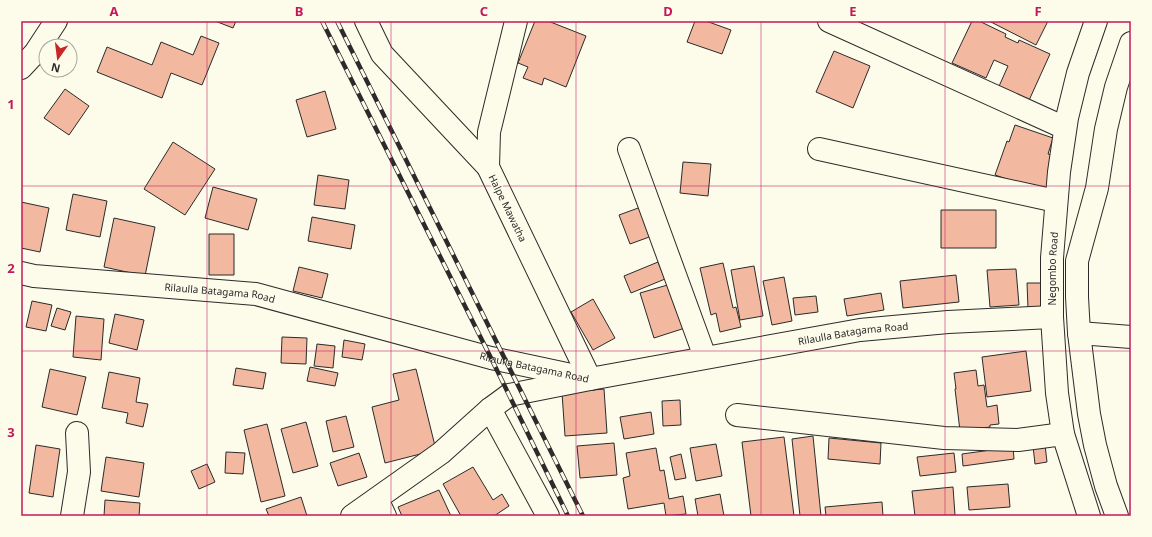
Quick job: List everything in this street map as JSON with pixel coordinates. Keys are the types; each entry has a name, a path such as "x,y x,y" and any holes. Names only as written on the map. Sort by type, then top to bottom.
{"main road":[{"path":"21,68 36,53 56,21"},
{"name":"Halpe Mawatha","path":"366,21 382,54 488,167 590,379"},
{"path":"488,167 489,132 516,21"},
{"path":"829,21 1065,128"},
{"name":"Negombo Road","path":"1089,516 1063,434 1057,393 1052,317 1052,258 1056,201 1065,128 1078,73 1096,21"},
{"path":"1117,516 1106,486 1088,414 1079,333 1077,261 1097,188 1106,129 1116,87 1131,43"},
{"path":"629,149 705,357"},
{"path":"819,149 1056,201"},
{"name":"Rilaulla Batagama Road","path":"21,273 34,276 256,294 491,358 590,379 860,330 948,322 1052,317"},
{"path":"1079,333 1131,337"},
{"path":"352,516 381,507 490,408 509,395 590,379"},
{"path":"490,408 548,516"},
{"path":"737,415 944,438 1018,440 1063,434"},
{"path":"72,516 79,472 77,433"}],"building":[{"path":"215,21 236,21 233,28"},
{"path":"535,21 548,21 586,36 566,87 544,78 542,85 523,78 528,67 518,63"},
{"path":"695,21 706,21 731,30 722,54 687,42"},
{"path":"972,21 979,21 1006,34 1005,37 1018,43 1019,40 1050,54 1026,107 996,93 1008,66 994,60 986,78 952,63"},
{"path":"989,21 1048,21 1036,45"},
{"path":"201,36 219,43 202,85 171,73 162,98 97,72 107,47 152,65 161,42 193,55"},
{"path":"834,51 870,66 853,108 816,92"},
{"path":"65,89 89,106 69,135 44,118"},
{"path":"325,91 336,129 307,137 296,100"},
{"path":"1015,125 1053,138 1048,154 1060,157 1048,193 995,175 1007,141 1009,142"},
{"path":"173,142 215,169 185,215 144,189"},
{"path":"683,162 711,164 708,196 680,193"},
{"path":"318,175 349,180 345,209 314,205"},
{"path":"213,187 257,199 248,230 205,218"},
{"path":"73,194 107,201 100,237 66,230"},
{"path":"21,202 49,208 40,252 21,248"},
{"path":"641,207 652,236 630,244 619,215"},
{"path":"941,210 996,210 996,248 941,248"},
{"path":"312,217 355,225 351,249 308,241"},
{"path":"114,218 155,227 145,276 104,267"},
{"path":"209,234 234,234 234,275 209,275"},
{"path":"658,262 665,279 631,293 624,276"},
{"path":"723,263 733,308 736,307 741,327 720,332 716,313 711,315 700,268"},
{"path":"754,266 763,316 740,320 731,270"},
{"path":"299,267 328,274 322,298 293,291"},
{"path":"1016,269 1019,305 990,307 987,270"},
{"path":"956,275 959,302 903,308 900,281"},
{"path":"784,277 792,321 772,325 763,281"},
{"path":"1027,283 1043,283 1044,307 1028,308"},
{"path":"671,284 685,328 654,338 640,293"},
{"path":"881,293 884,310 847,316 844,299"},
{"path":"816,296 818,312 795,315 793,298"},
{"path":"593,299 615,338 593,350 571,312"},
{"path":"32,301 52,305 46,331 26,327"},
{"path":"57,308 71,312 65,330 51,326"},
{"path":"115,314 144,320 137,350 109,343"},
{"path":"76,316 104,319 101,360 73,357"},
{"path":"282,337 307,338 306,364 281,363"},
{"path":"344,340 365,344 362,360 342,357"},
{"path":"317,344 335,346 333,368 314,366"},
{"path":"1026,351 1031,391 987,397 982,357"},
{"path":"310,367 338,373 335,386 307,381"},
{"path":"236,368 266,373 263,389 233,385"},
{"path":"50,369 86,377 77,415 42,407"},
{"path":"416,369 436,450 385,463 372,407 399,400 393,374"},
{"path":"976,370 978,386 984,385 987,407 997,405 999,424 990,425 990,427 960,431 954,373"},
{"path":"109,372 140,378 136,402 148,404 143,427 126,423 128,413 102,408"},
{"path":"604,389 607,433 565,436 562,393"},
{"path":"680,400 681,425 663,426 662,401"},
{"path":"651,412 654,434 624,439 620,417"},
{"path":"346,416 354,447 333,452 326,421"},
{"path":"306,422 318,466 293,473 281,429"},
{"path":"267,424 285,496 261,502 244,430"},
{"path":"813,436 821,516 800,516 792,439"},
{"path":"784,437 794,516 751,516 742,442"},
{"path":"829,438 881,443 880,464 828,459"},
{"path":"614,443 617,475 580,478 577,446"},
{"path":"716,444 722,476 696,481 690,448"},
{"path":"36,445 60,449 53,497 29,493"},
{"path":"1045,445 1047,462 1035,464 1033,446"},
{"path":"1013,447 1014,459 963,466 962,454"},
{"path":"656,448 660,471 664,470 669,499 683,496 686,514 666,516 664,503 628,509 623,478 630,476 626,453"},
{"path":"226,452 245,453 243,474 225,473"},
{"path":"359,453 367,477 338,486 330,463"},
{"path":"954,453 956,472 920,476 917,457"},
{"path":"681,454 686,478 675,480 670,457"},
{"path":"106,457 144,463 139,497 101,491"},
{"path":"207,464 215,482 199,489 191,471"},
{"path":"473,467 493,500 502,494 509,506 494,516 461,516 443,484"},
{"path":"1008,484 1010,507 969,510 967,487"},
{"path":"953,487 955,515 915,516 912,491"},
{"path":"439,490 451,516 402,516 398,507"},
{"path":"720,494 724,516 698,516 695,499"},
{"path":"301,497 307,516 269,516 266,509"},
{"path":"105,500 140,503 139,516 104,516"},
{"path":"882,502 883,516 826,516 825,507"}],"railway":[{"path":"322,21 491,358 568,516"},
{"path":"337,21 583,516"}]}
